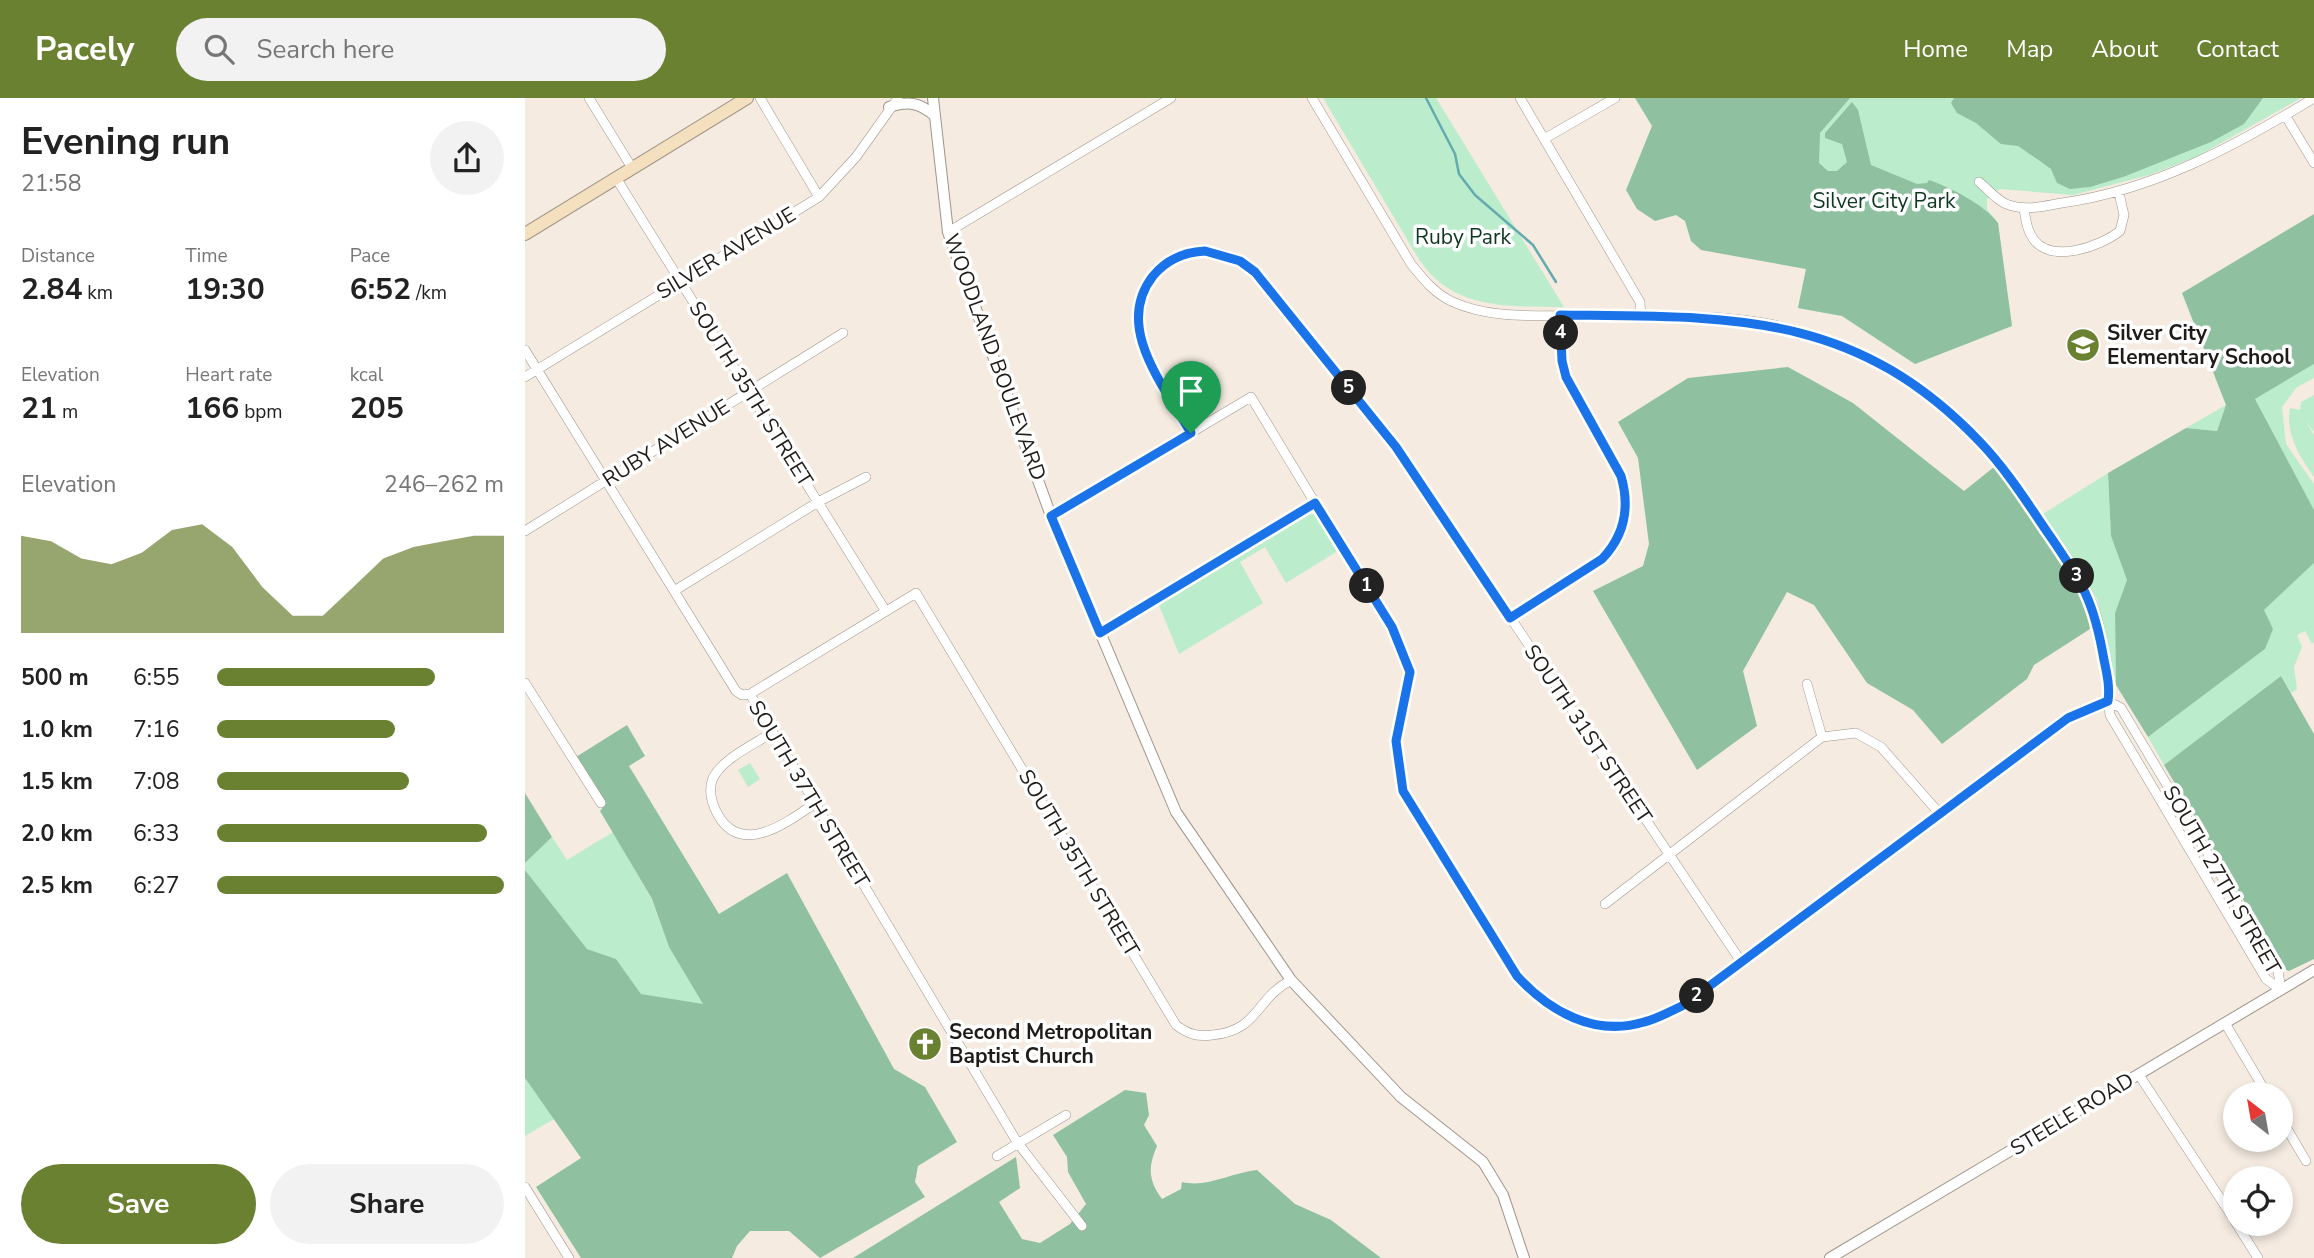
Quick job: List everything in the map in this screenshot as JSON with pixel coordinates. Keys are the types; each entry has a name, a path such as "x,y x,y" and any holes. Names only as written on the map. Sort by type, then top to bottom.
{"main road":[{"path":"526,231 617,178 739,100"}],"street":[{"path":"589,98 632,168"},
{"path":"760,98 819,197"},
{"name":"SILVER AVENUE","path":"525,377 819,197 856,157 889,107 898,98"},
{"name":"WOODLAND BOULEVARD","path":"936,98 935,116 948,232 1051,516 1184,828 1291,980 1401,1097 1483,1162 1497,1184 1524,1258"},
{"path":"948,232 1171,98"},
{"name":"SOUTH 27TH STREET","path":"1312,98 1411,264 1431,286 1451,301 1470,309 1504,315 1730,320 1767,324 1805,333 1867,356 1926,392 1983,444 2083,584 2099,628 2110,691 2110,715 2266,979 2281,990"},
{"path":"1520,98 1640,302 1641,317"},
{"path":"1544,139 1615,98"},
{"path":"1979,182 2005,205 2024,209 2119,192 2202,159 2314,98"},
{"path":"889,107 909,102 919,104 935,116"},
{"path":"2285,116 2314,163"},
{"name":"SOUTH 35TH STREET","path":"617,178 885,610 916,593 1176,1025 1188,1034 1205,1036 1238,1030 1271,995 1291,980"},
{"path":"2024,209 2028,229 2040,246 2049,250 2073,251 2108,240 2120,231 2124,215 2119,192"},
{"name":"SOUTH 31ST STREET","path":"1191,433 1146,353 1138,332 1137,311 1144,288 1170,260 1189,252 1222,253 1255,272 1396,447 1742,963"},
{"path":"1510,618 1588,570 1612,548 1624,518 1625,491 1612,458 1566,377 1562,361 1560,315"},
{"name":"RUBY AVENUE","path":"525,531 843,332"},
{"name":"SOUTH 37TH STREET","path":"525,350 736,691 742,695 750,694 1017,1142 1082,1226"},
{"path":"1051,516 1251,397 1392,627 1410,672 1396,741 1403,791 1517,976 1538,999 1566,1017 1599,1025 1642,1023 1684,1005 2068,718 2108,701"},
{"path":"674,591 818,502 866,477"},
{"path":"1100,633 1315,503"},
{"path":"750,694 885,610"},
{"path":"525,683 601,803"},
{"path":"1807,684 1822,737"},
{"name":"SOUTH 27TH STREET","path":"2108,701 2121,708 2155,764 2278,971 2281,990"},
{"path":"773,732 727,762 713,779 712,804 717,813 731,830 758,835 778,828 815,803"},
{"path":"1605,904 1822,737 1856,733 1881,747 1940,814"},
{"name":"STEELE ROAD","path":"1830,1258 2314,970"},
{"path":"2225,1023 2260,1082"},
{"path":"2139,1075 2223,1202"},
{"path":"997,1156 1066,1115"},
{"path":"2293,1139 2306,1161"},
{"path":"525,1187 569,1258"},
{"path":"2245,1236 2258,1258"}],"green space":[{"name":"Ruby Park","path":"1323,98 1436,98 1564,307 1485,302 1450,289 1434,277 1420,261"},
{"name":"Silver City Park","path":"1635,98 1850,98 1820,133 1819,163 1828,171 1837,171 1847,162 1842,144 1825,138 1825,133 1852,102 1858,110 1871,165 1917,184 1927,183 1929,180 1938,183 1984,209 1998,223 2012,326 1915,364 1842,316 1798,308 1806,269 1701,250 1691,241 1685,221 1676,215 1655,221 1637,209 1626,190 1652,126"},
{"name":"Silver City Park","path":"1636,98 2301,98 2198,156 2149,175 2073,195 2000,189 1987,199 1987,209 1998,223 2012,326 1915,364 1842,316 1798,308 1806,269 1725,253"},
{"path":"1954,98 2263,98 2244,124 2211,142 2123,177 2090,187 2070,189 2057,183 2051,169 2018,146 2001,144 1976,123 1957,113 1951,103"},
{"path":"2314,214 2314,364 2255,399 2314,510 2314,563 2264,610 2273,629 2265,649 2148,737 2116,685 2115,613 2127,580 2111,536 2108,473 2186,428 2217,431 2226,405 2182,293"},
{"path":"2314,364 2314,378 2297,387 2282,407 2286,444 2314,484 2314,510 2255,399"},
{"path":"1788,367 1853,403 1964,491 1994,467 2066,567 2086,610 2090,629 2034,665 2027,679 1942,744 1913,710 1867,683 1814,605 1787,592 1743,671 1757,726 1697,770 1593,591 1643,566 1649,544 1638,458 1618,422 1688,378"},
{"path":"2314,395 2314,432 2305,420 2314,435 2314,477 2295,445 2289,418 2290,408 2300,410 2301,402"},
{"path":"2226,405 2217,431 2186,428"},
{"path":"2108,473 2111,536 2127,580 2115,613 2116,685 2097,599 2043,514"},
{"path":"1309,513 1317,516 1337,549 1336,552 1286,583 1265,547 1240,562 1263,603 1179,654 1158,603"},
{"path":"2314,563 2314,642 2312,644 2305,631 2297,635 2302,647 2294,667 2297,689 2291,693 2281,676 2164,765 2148,737 2265,649 2264,610"},
{"path":"2281,676 2314,734 2314,959 2289,971 2284,969 2164,765"},
{"path":"627,725 645,756 629,766 719,914 787,873 894,1069 925,1087 957,1142 918,1166 915,1182 925,1197 820,1258 789,1231 750,1231 737,1246 732,1258 581,1258 536,1187 581,1158 525,1078 525,870 587,949 616,959 641,994 703,1004 669,947 652,899 600,811 606,803 576,757"},
{"path":"750,763 760,779 748,787 738,770"},
{"path":"525,793 552,837 525,863"},
{"path":"613,832 652,900 669,947 704,1005 641,994 616,959 587,949 525,870 525,863 552,837 567,860"},
{"path":"525,1078 554,1119 525,1136"},
{"path":"1125,1090 1146,1093 1149,1115 1144,1125 1157,1146 1151,1173 1154,1186 1162,1199 1181,1189 1182,1182 1210,1182 1257,1170 1295,1204 1331,1220 1381,1258 853,1258 1016,1157 1020,1188 999,1202 1022,1239 1040,1243 1070,1224 1086,1204 1068,1172 1067,1157 1053,1135"}],"waterway":[{"path":"1426,98 1455,154 1459,174 1475,195 1533,245 1556,282"}],"place":[{"name":"Silver City Elementary School","path":"2083,345"},
{"name":"Second Metropolitan Baptist Church","path":"925,1044"}],"route":[{"path":"1189,252 1222,253 1255,272 1396,447 1510,618 1602,559 1621,532 1626,506 1621,476 1566,377 1562,361 1560,315 1730,320 1767,324 1805,333 1867,356 1900,374 1926,392 1983,444 2074,570 2092,602 2110,691 2108,701 2068,718 1684,1005 1642,1023 1599,1025 1566,1017 1538,999 1517,976 1403,791 1396,741 1410,672 1392,627 1315,503 1100,633 1051,516 1191,433 1146,353 1138,332 1137,311 1144,288 1170,260 1189,252"}]}
